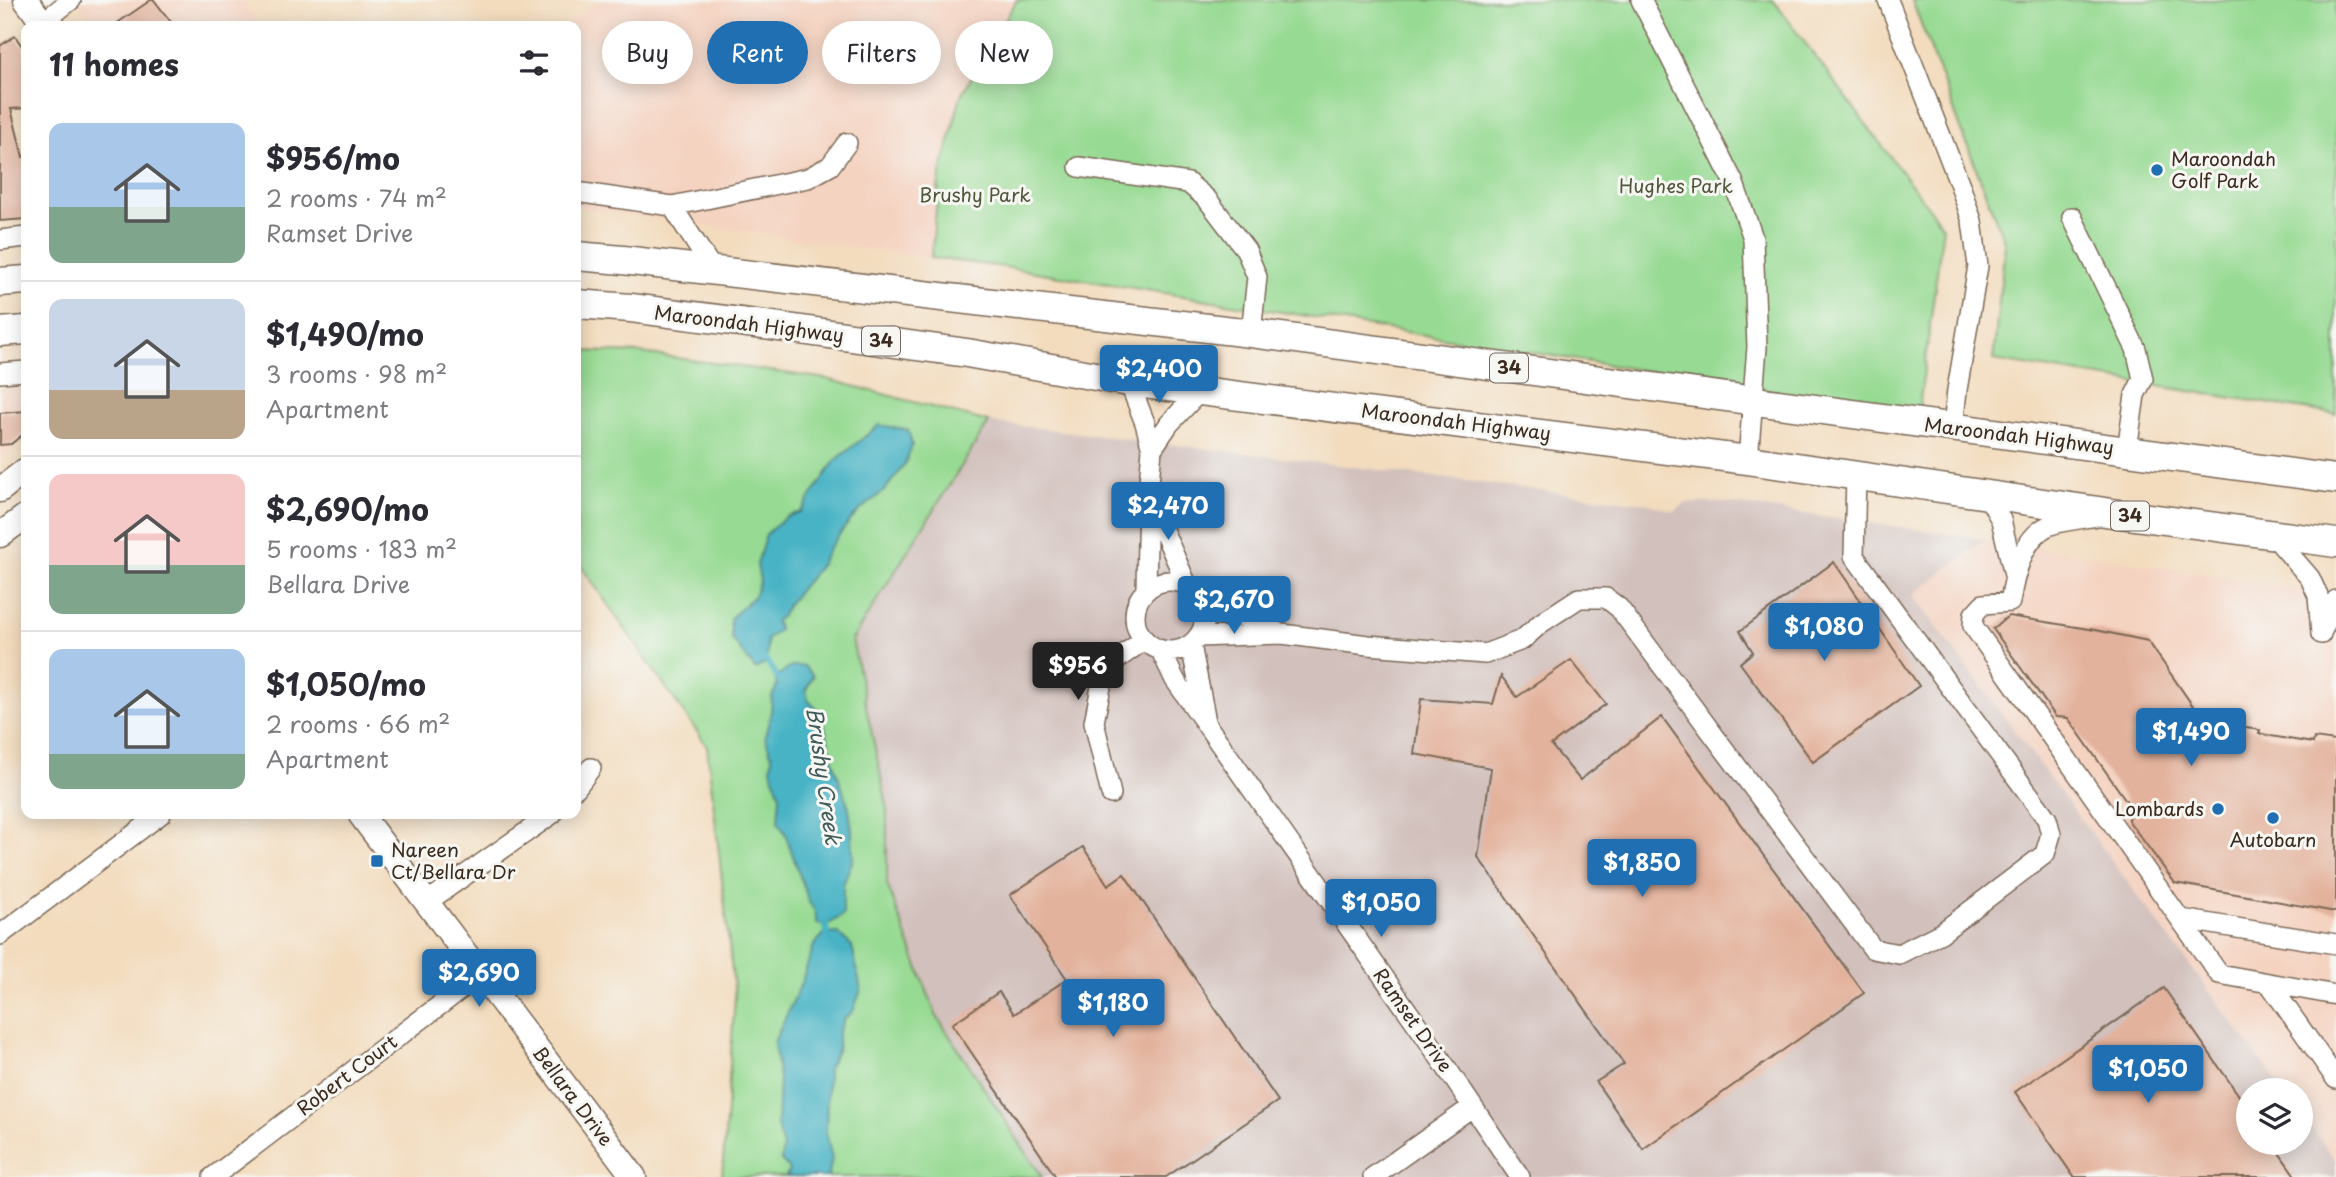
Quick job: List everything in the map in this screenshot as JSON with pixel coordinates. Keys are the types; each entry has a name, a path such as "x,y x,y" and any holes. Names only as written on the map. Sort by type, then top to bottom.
{"highway":[{"name":"Maroondah Highway","path":"581,257 713,270 1251,333 2336,479"},
{"path":"0,282 21,280"},
{"name":"Maroondah Highway","path":"581,304 631,308 954,351 1129,382 1748,460 2336,543"},
{"path":"0,332 21,330"}],"main road":[{"path":"26,0 42,21"},
{"path":"0,535 21,520"},
{"name":"Bellara Drive","path":"364,819 634,1177"}],"street":[{"path":"47,21 71,0"},
{"path":"1641,0 1733,181 1753,238 1758,347 1748,460"},
{"path":"1888,0 1961,185 1972,221 1978,266 1953,427"},
{"path":"581,193 672,206 808,178 831,166 847,143"},
{"path":"1079,167 1188,183 1207,199 1246,250 1257,277 1251,333"},
{"path":"672,206 713,270"},
{"path":"2072,217 2136,349 2143,379 2135,395 2127,450"},
{"path":"0,240 21,238"},
{"path":"0,373 21,371"},
{"path":"1129,382 1152,449 1146,589"},
{"path":"1152,449 1169,424 1201,390"},
{"path":"1195,641 1282,634 1368,645 1485,654 1522,640 1541,623 1580,598 1606,598 1619,608 1872,949 1899,954 1941,933 2045,854 2051,834 2047,819 1854,556 1856,476"},
{"path":"1148,494 1187,585"},
{"path":"1987,495 2001,520 2014,575"},
{"path":"2112,513 2049,526 2035,534 2014,575 2010,602 1983,604 1974,614 1973,626 2219,974 2336,995"},
{"path":"2272,534 2310,578 2318,596 2321,634 2336,600"},
{"path":"1166,581 1177,581 1196,592 1202,601 1205,620 1195,641 1182,650 1161,651 1144,640 1138,631 1135,608 1146,589 1166,581"},
{"path":"1202,601 1282,634"},
{"path":"1111,794 1094,722 1102,682 1116,660 1144,640"},
{"name":"Ramset Drive","path":"1195,641 1207,726"},
{"name":"Ramset Drive","path":"1161,651 1175,680 1520,1177"},
{"path":"581,781 591,768"},
{"path":"0,935 154,819"},
{"path":"427,902 545,819"},
{"path":"2181,919 2336,944"},
{"name":"Robert Court","path":"213,1177 481,974"},
{"path":"2269,983 2336,1079"},
{"path":"1373,1177 1472,1107"}],"shaded area":[{"path":"75,0 242,0 257,21 90,21"},
{"path":"598,0 1017,0 1005,21 955,21 955,84 967,84 961,95 939,182 931,258 581,208 581,21 571,21"},
{"path":"21,388 21,443 0,459 0,390"},
{"path":"989,422 1645,503 1675,511 1686,503 1727,503 1985,539 1913,595 2274,1078 2236,1078 2236,1155 2313,1155 2313,1130 2336,1161 2336,1177 1042,1177 936,1015 887,884 887,805 852,640"},
{"path":"1985,539 2336,595 2336,1161 2313,1130 2313,1078 2274,1078 1913,595"}],"green space":[{"name":"Hughes Park","path":"1017,0 1773,0 1943,227 1918,415 1004,267 931,258 939,182 961,95 967,84 1053,84 1053,21 1005,21"},
{"name":"Maroondah Golf Park","path":"1912,0 2336,0 2336,414 1993,360 2005,244"},
{"path":"581,351 641,353 827,379 989,422 852,640 887,805 887,884 936,1015 1042,1177 722,1177 735,997 707,746 581,566"}],"water":[{"path":"879,425 908,430 912,445 905,464 885,490 849,522 829,548 821,564 788,604 781,617 775,621 779,630 767,639 767,663 755,669 732,639 730,619 754,596 760,581 757,564 766,534 786,517 801,512 835,461"},
{"path":"793,666 804,666 813,676 806,690 808,700 822,715 832,758 849,808 852,831 853,859 843,885 843,915 826,926 817,924 815,911 809,902 785,833 778,821 780,796 765,737 772,697 777,685 775,677"},
{"path":"838,933 852,946 861,990 853,1011 844,1019 838,1033 838,1049 828,1068 826,1132 832,1159 828,1177 786,1177 789,1170 781,1160 783,1148 777,1124 779,1079 774,1042 801,984 814,945 824,934"}],"building":[{"path":"154,0 170,21 120,21"},
{"path":"15,36 21,45 21,108 11,109 21,149 21,219 0,221 0,46"},
{"path":"21,411 21,436 11,444 0,445 0,413"},
{"path":"1834,562 1919,686 1813,762 1740,663 1753,652 1740,631"},
{"path":"2008,616 2148,641 2204,722 2260,730 2259,734 2313,743 2314,738 2336,741 2336,912 2175,883 2128,820 2130,806 2068,718 2056,717 1993,629"},
{"path":"1571,660 1606,704 1551,745 1580,780 1662,717 1864,993 1643,1149 1596,1082 1624,1064 1478,857 1491,768 1414,754 1421,699 1493,704 1501,676 1517,697"},
{"path":"1083,847 1108,885 1124,874 1278,1101 1166,1177 1056,1177 952,1024 999,992 1014,1014 1067,979 1010,895"},
{"path":"2164,988 2236,1091 2236,1155 2280,1155 2296,1177 2074,1177 2015,1092"}],"waterway":[{"name":"Brushy Creek","path":"764,657 781,683"},
{"name":"Brushy Creek","path":"825,918 828,942"}],"place":[{"name":"Maroondah Golf Park","path":"2157,170"},
{"name":"Lombards","path":"2218,809"},
{"name":"Autobarn","path":"2273,818"},
{"name":"Nareen Ct/Bellara Dr","path":"377,861"}],"park label":[{"name":"Brushy Park","path":"975,195"}]}
